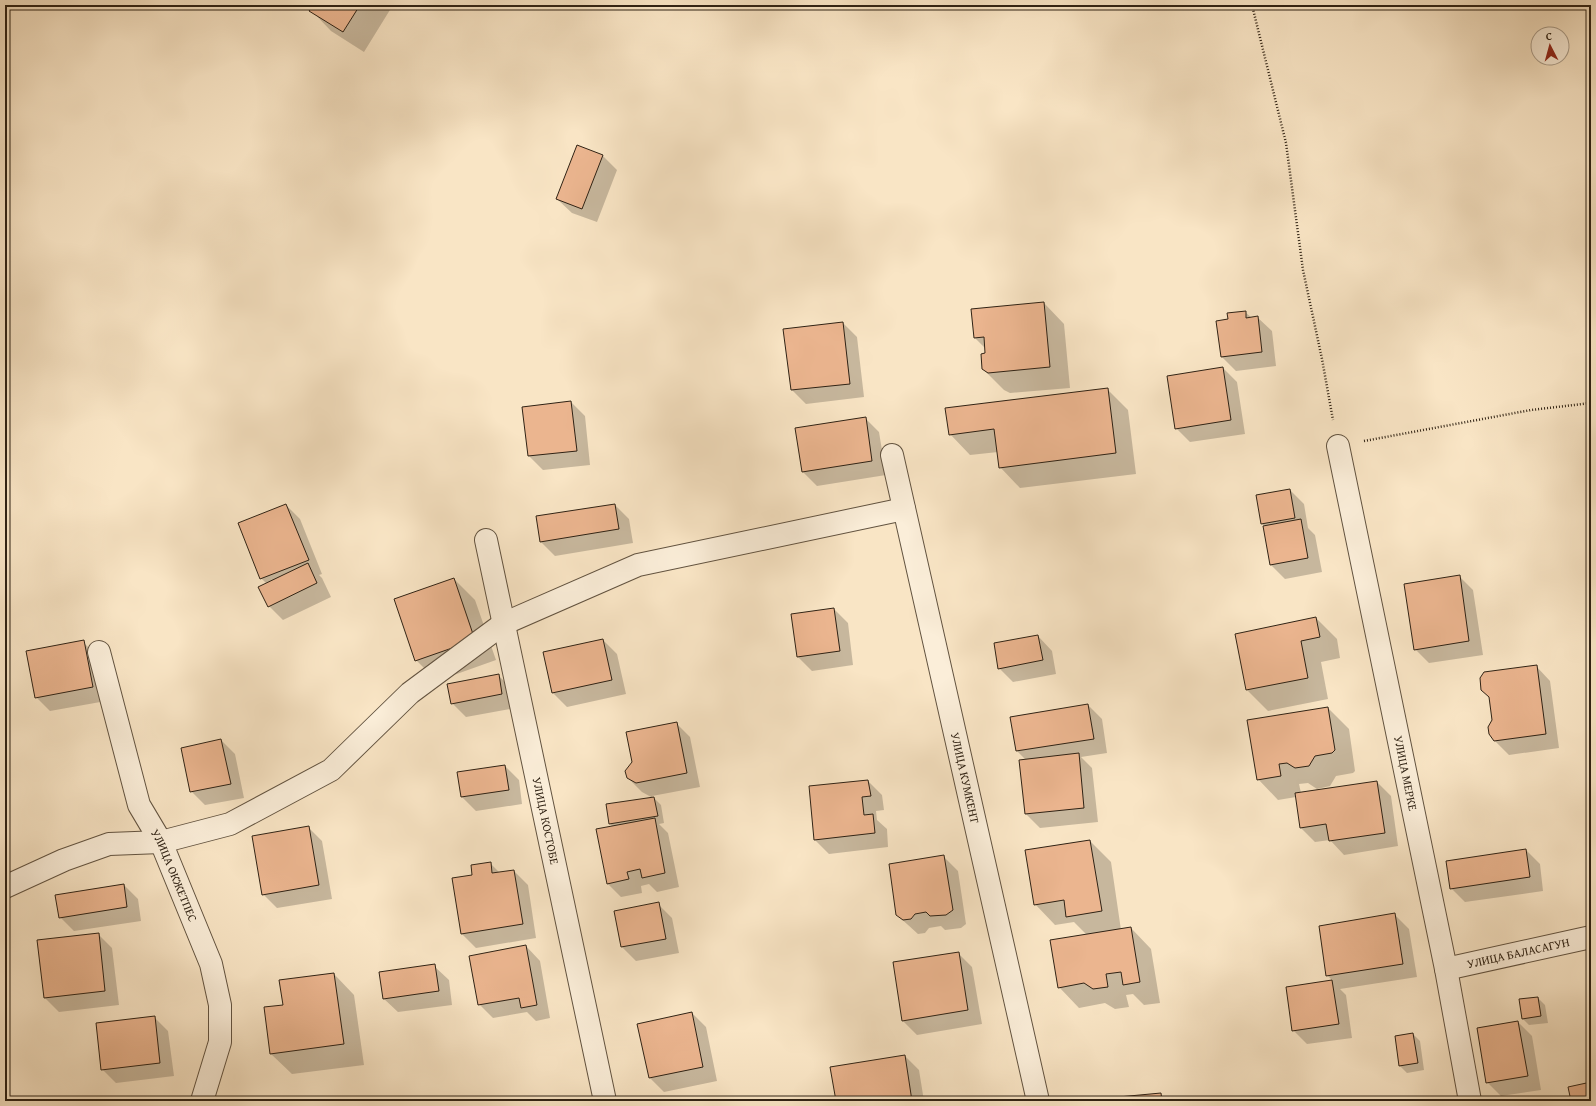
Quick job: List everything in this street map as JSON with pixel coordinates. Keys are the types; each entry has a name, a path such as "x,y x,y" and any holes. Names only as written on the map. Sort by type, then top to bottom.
{"street":[{"name":"УЛИЦА МЕРКЕ","path":"1338,446 1446,968 1470,1101"},
{"name":"УЛИЦА КУМКЕНТ","path":"892,455 1038,1101"},
{"path":"5,888 64,860 109,844 161,842 230,824 331,770 410,694 503,624 638,565 904,509"},
{"name":"УЛИЦА КОСТОБЕ","path":"486,540 605,1101"},
{"name":"УЛИЦА ОКЖЕТПЕС","path":"100,652 139,805 161,842 212,964 220,1004 220,1042 202,1101"},
{"name":"УЛИЦА БАЛАСАГУН","path":"1446,968 1591,937"}],"path":[{"path":"1252,5 1286,143 1302,270 1322,359 1338,446 1531,410 1591,403"}],"building":[{"path":"313,5 360,5 343,32 309,11"},
{"path":"577,145 603,155 582,209 556,199"},
{"path":"1044,302 1050,367 988,373 982,369 981,354 985,353 984,337 974,338 971,309"},
{"path":"1246,311 1246,318 1258,316 1262,352 1221,357 1216,321 1228,319 1227,313"},
{"path":"843,322 850,384 791,390 783,329"},
{"path":"1223,367 1231,420 1175,429 1167,376"},
{"path":"1108,388 1116,453 999,468 994,429 949,435 945,408"},
{"path":"571,401 577,451 528,456 522,407"},
{"path":"866,417 872,461 802,472 795,428"},
{"path":"1290,489 1295,518 1261,524 1256,495"},
{"path":"286,504 309,560 260,579 238,523"},
{"path":"615,504 619,529 540,542 536,516"},
{"path":"1301,519 1308,558 1270,565 1263,526"},
{"path":"308,563 317,583 268,607 258,587"},
{"path":"1460,575 1469,641 1414,650 1404,584"},
{"path":"454,578 475,640 415,661 394,599"},
{"path":"834,608 840,651 797,657 791,614"},
{"path":"1316,617 1320,637 1301,641 1308,678 1246,690 1235,634"},
{"path":"1038,635 1043,660 998,669 994,643"},
{"path":"603,639 612,680 552,693 543,652"},
{"path":"84,640 93,687 35,698 26,651"},
{"path":"1537,665 1546,734 1494,741 1489,734 1488,727 1492,720 1489,697 1481,690 1480,678 1484,672"},
{"path":"499,674 502,694 451,704 447,684"},
{"path":"1088,704 1094,739 1016,751 1010,717"},
{"path":"1328,707 1335,750 1332,753 1315,756 1309,766 1295,768 1287,763 1279,764 1281,776 1257,780 1247,720"},
{"path":"677,722 687,773 636,783 627,778 625,771 632,762 626,732"},
{"path":"221,739 231,784 190,792 181,748"},
{"path":"1079,753 1084,808 1025,814 1019,760"},
{"path":"505,765 509,790 461,797 457,772"},
{"path":"868,780 871,796 862,797 864,815 873,814 875,833 814,840 809,786"},
{"path":"1377,781 1385,833 1329,841 1326,824 1300,828 1295,793"},
{"path":"654,797 658,816 609,824 606,804"},
{"path":"655,818 665,873 642,878 640,869 627,872 629,879 607,884 596,829"},
{"path":"309,826 319,885 262,895 252,836"},
{"path":"1090,840 1102,911 1066,917 1064,900 1034,905 1025,850"},
{"path":"1526,849 1530,877 1450,889 1446,861"},
{"path":"944,855 953,910 946,915 930,916 926,912 915,914 911,919 903,920 896,915 889,864"},
{"path":"491,862 492,873 514,870 523,924 461,934 452,878 472,875 471,865"},
{"path":"124,884 127,907 59,918 55,895"},
{"path":"659,902 666,939 621,947 614,911"},
{"path":"1395,913 1403,964 1326,976 1319,926"},
{"path":"1131,927 1140,982 1123,985 1121,972 1106,974 1108,987 1093,989 1084,983 1058,988 1050,940"},
{"path":"99,933 105,991 44,998 37,940"},
{"path":"526,945 537,1005 521,1008 519,998 478,1005 469,956"},
{"path":"959,952 968,1010 902,1021 893,962"},
{"path":"435,964 439,991 383,999 379,972"},
{"path":"334,973 344,1044 270,1054 264,1007 283,1005 279,980"},
{"path":"1332,980 1339,1024 1292,1031 1286,987"},
{"path":"1538,997 1541,1016 1522,1019 1519,999"},
{"path":"692,1012 703,1067 649,1078 637,1024"},
{"path":"155,1016 160,1063 101,1070 96,1023"},
{"path":"1518,1021 1528,1076 1486,1083 1477,1028"},
{"path":"1413,1033 1418,1063 1399,1066 1395,1036"},
{"path":"905,1055 912,1101 836,1101 830,1067"},
{"path":"1591,1082 1591,1101 1571,1101 1568,1087"},
{"path":"1161,1093 1162,1101 1097,1101 1097,1099"}]}
